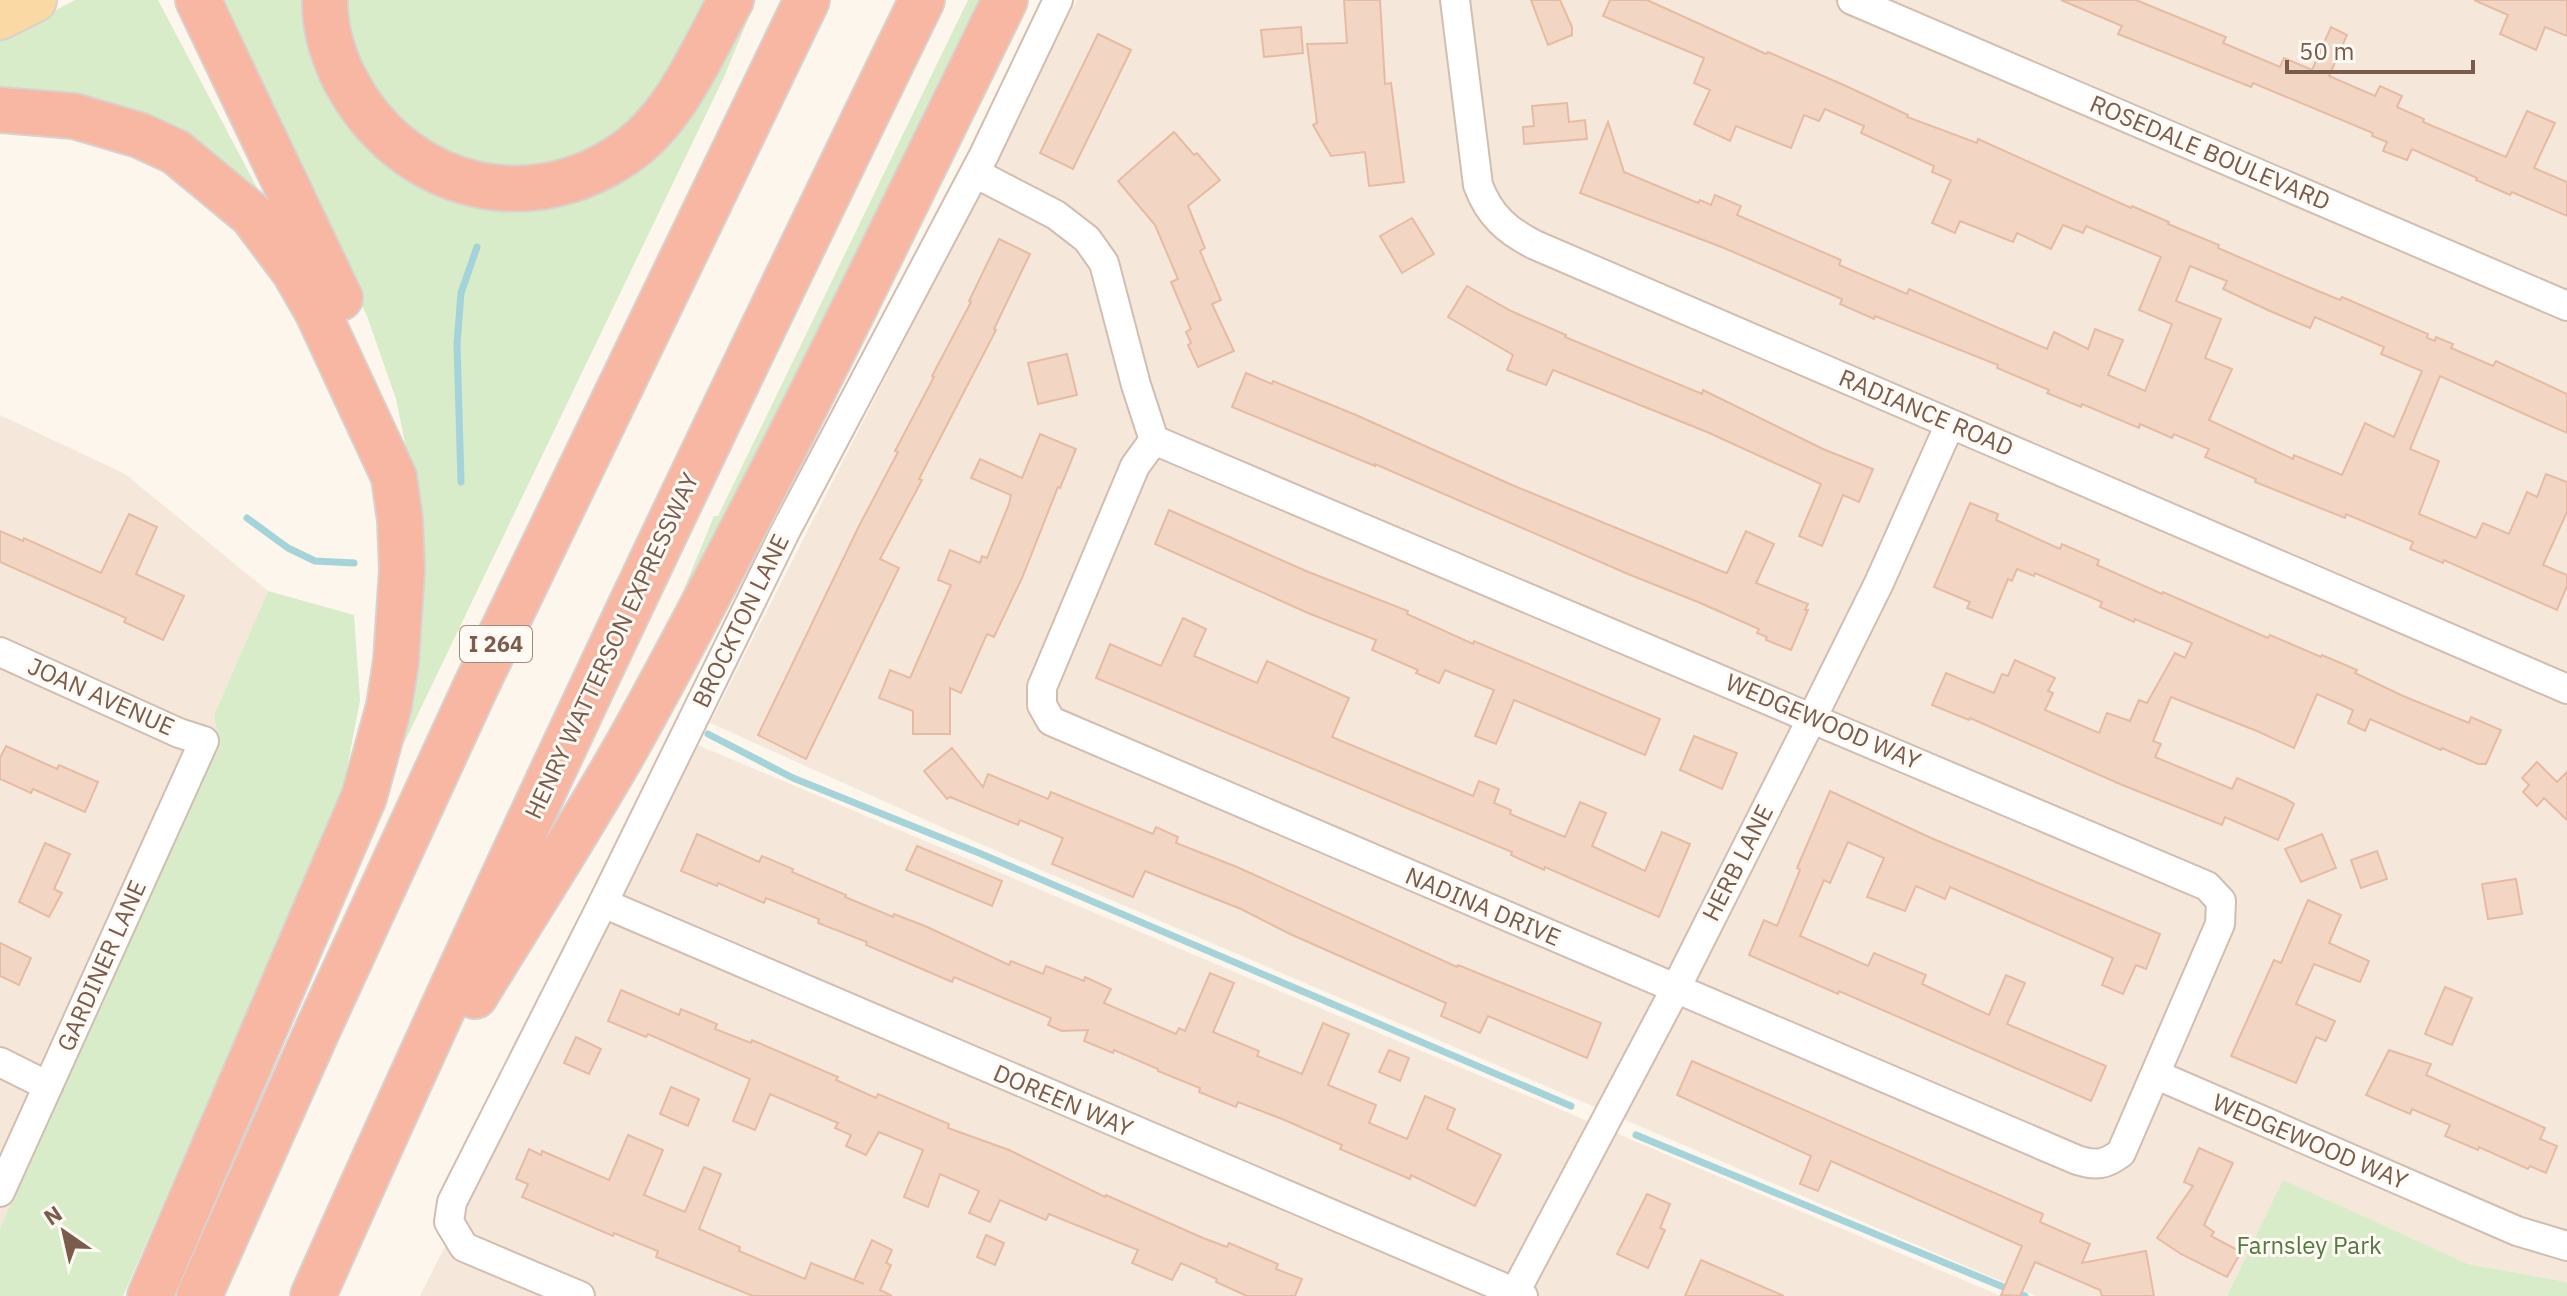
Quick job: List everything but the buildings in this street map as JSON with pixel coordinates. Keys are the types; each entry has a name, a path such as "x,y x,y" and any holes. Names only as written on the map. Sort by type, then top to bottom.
{"highway":[{"path":"198,0 346,309 364,356 371,432"},
{"path":"325,0 329,35 345,81 377,127 399,148 443,173 470,184 514,190 539,188 587,174 615,160 658,126 731,0"},
{"name":"I 264","path":"199,1296 476,686 807,0"},
{"name":"HENRY WATTERSON EXPRESSWAY","path":"313,1296 704,450 922,0"},
{"path":"366,1176 636,730 858,303 1005,0"},
{"path":"0,110 74,116 139,135 176,152 252,215 294,271 317,311 394,477 400,520 402,570 396,661 383,730 364,797 150,1296"}],"main road":[{"path":"0,17 34,0"}],"street":[{"name":"BROCKTON LANE","path":"580,1296 464,1247 449,1222 452,1202 785,532 975,173 1058,0"},
{"name":"RADIANCE ROAD","path":"1455,0 1476,177 1483,199 1497,220 1512,233 2567,689"},
{"name":"ROSEDALE BOULEVARD","path":"1852,0 2567,306"},
{"path":"975,173 1056,215 1087,239 1104,263 1154,440"},
{"name":"HERB LANE","path":"1517,1295 1812,718 1879,583 1950,424"},
{"name":"WEDGEWOOD WAY","path":"1154,440 2207,886 2221,901 2220,924 2157,1075 2517,1231 2567,1246"},
{"name":"NADINA DRIVE","path":"1154,440 1135,466 1042,687 1042,705 1051,721 1598,957 2092,1165 2109,1162 2121,1153 2157,1075"},
{"name":"JOAN AVENUE","path":"0,652 179,733 204,741"},
{"name":"GARDINER LANE","path":"0,1192 204,741"},
{"name":"DOREEN WAY","path":"603,903 1517,1295"},
{"path":"0,1062 48,1086"}],"shaded area":[{"path":"1077,0 2567,0 2567,1282 2468,1264 2283,1181 2227,1296 2036,1296 948,830 710,723"},
{"path":"0,415 125,474 268,591 214,715 218,738 0,1228"},
{"path":"698,745 2001,1296 420,1296"}],"green space":[{"path":"75,0 158,0 266,205 0,94 0,39"},
{"path":"212,0 311,0 362,135 569,194 747,0 756,0 724,77 404,743 398,741 414,487 396,399 367,316"},
{"path":"341,0 712,0 647,109 610,142 538,171 448,159 367,90"},
{"path":"968,0 990,0 663,640 714,516 718,516"},
{"path":"268,591 354,615 360,700 342,795 123,1296 0,1296 0,1228 218,738 214,715"},
{"name":"Farnsley Park","path":"2283,1180 2468,1264 2567,1282 2567,1296 2227,1296"}],"waterway":[{"path":"461,482 457,344 461,293 477,247"},
{"path":"247,518 288,548 315,561 354,563"},
{"path":"708,734 793,778 979,853 1571,1106"},
{"path":"1636,1135 2025,1296"}]}
